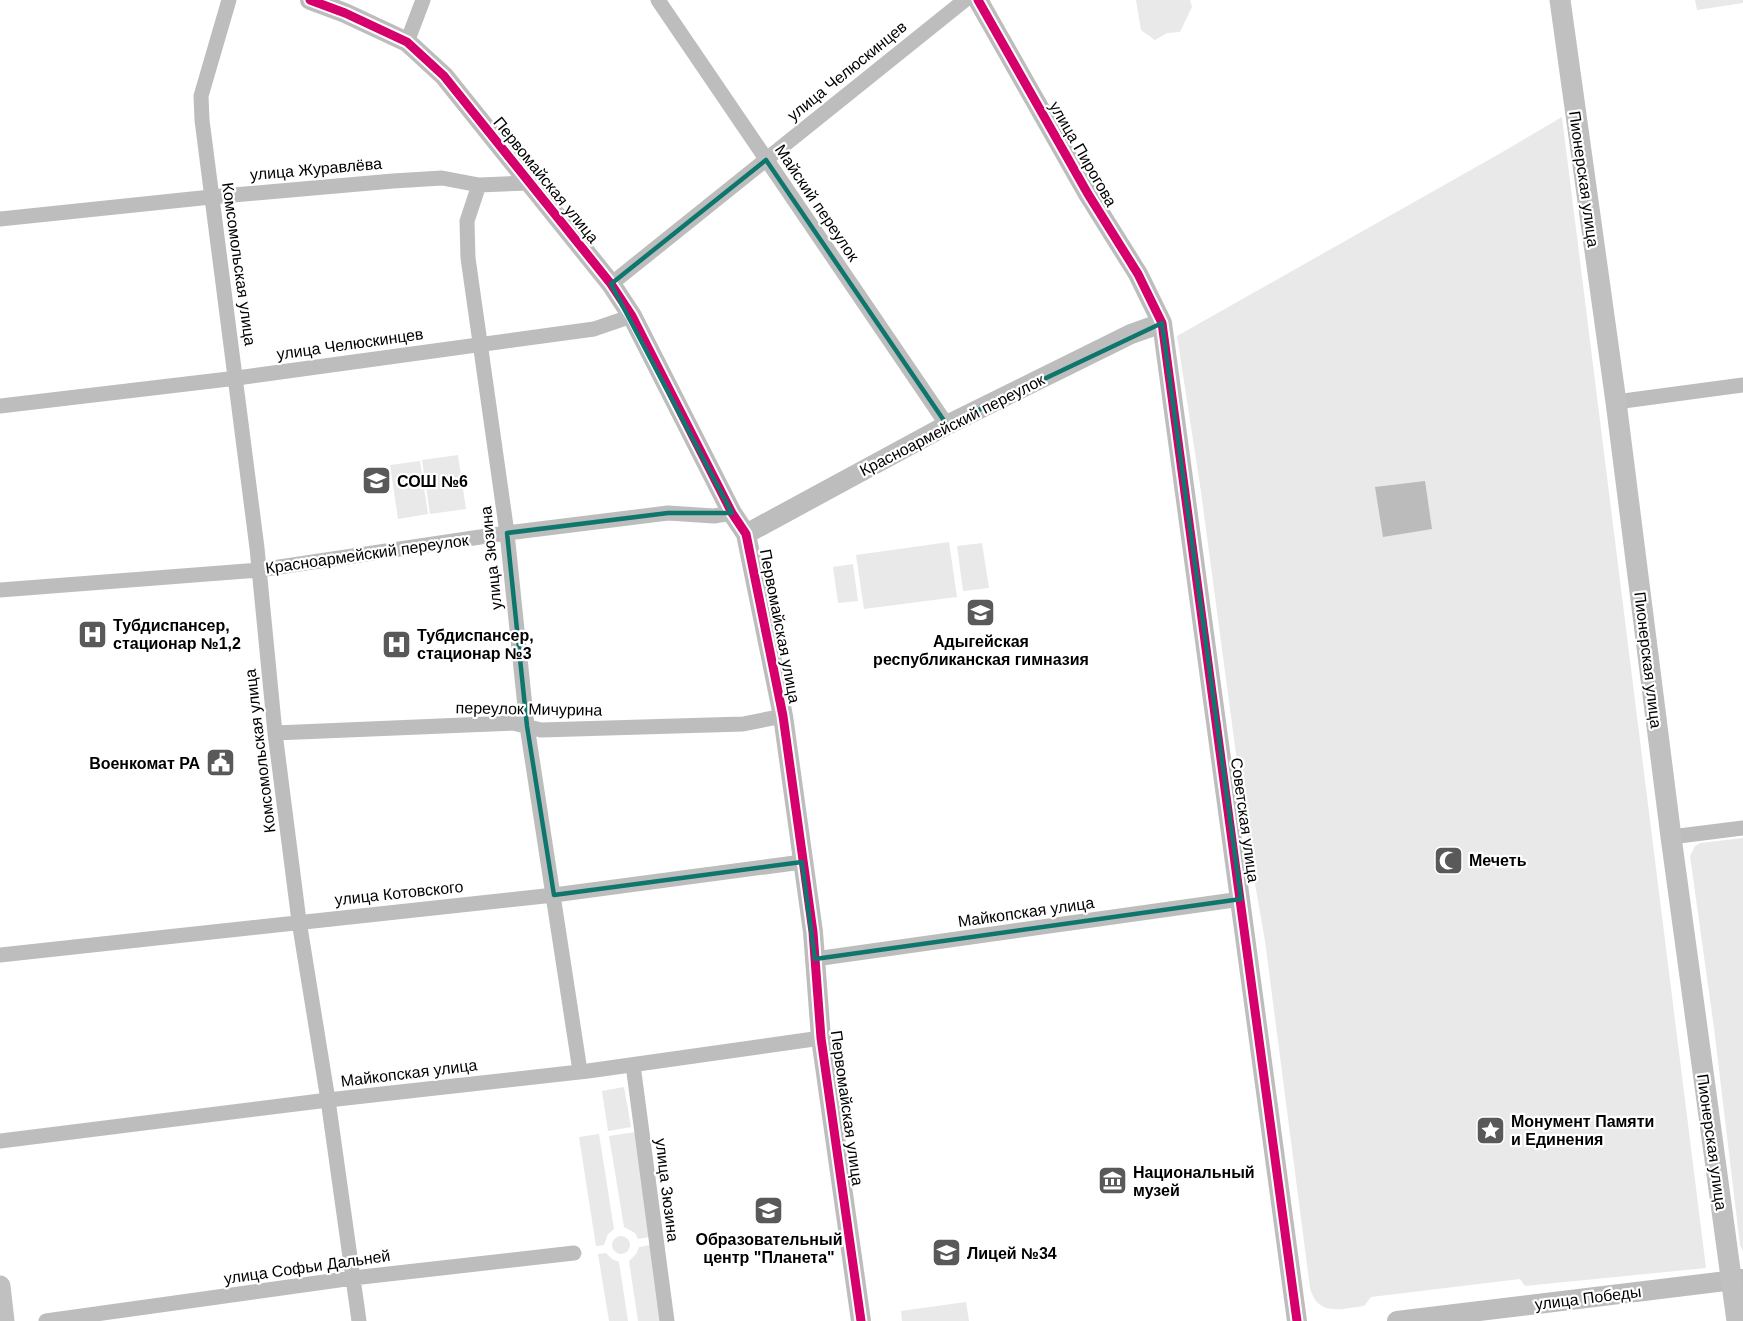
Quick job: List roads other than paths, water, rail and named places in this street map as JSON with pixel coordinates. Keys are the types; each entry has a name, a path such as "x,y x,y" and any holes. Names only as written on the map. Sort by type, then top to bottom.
{"main road":[{"name":"Пионерская улица","path":"1560,0 1616,402 1671,837 1737,1279 1737,1321"},
{"path":"0,1286 4,1321"}],"street":[{"name":"Комсомольская улица","path":"229,0 201,96 211,197 237,378 275,733 299,921 328,1100 359,1321"},
{"name":"Первомайская улица","path":"310,0 345,13 407,42 444,76 611,284 632,316 732,513 746,534 783,716 813,932 821,1038 861,1321"},
{"path":"407,42 423,0"},
{"name":"Майский переулок","path":"658,0 947,425"},
{"name":"улица Челюскинцев","path":"611,284 965,0"},
{"name":"улица Пирогова","path":"978,0 1088,195 1138,274 1162,323"},
{"name":"улица Журавлёва","path":"0,219 211,197 442,178 479,186 528,183"},
{"name":"улица Зюзина","path":"479,186 467,220 468,258 507,533 527,726 580,1071"},
{"name":"улица Челюскинцев","path":"0,406 237,378 481,345 598,328 632,316"},
{"name":"Красноармейский переулок","path":"746,534 947,425 1131,334 1162,323"},
{"name":"Советская улица","path":"1162,323 1297,1321"},
{"path":"1616,402 1743,385"},
{"name":"Красноармейский переулок","path":"0,590 259,570 507,533 668,513 714,516 732,513"},
{"name":"переулок Мичурина","path":"275,733 513,723 541,730 743,724 783,716"},
{"path":"1671,837 1743,828"},
{"name":"улица Котовского","path":"0,955 554,895 802,862"},
{"name":"Майкопская улица","path":"815,959 1241,899"},
{"name":"Майкопская улица","path":"0,1141 633,1065 821,1038"},
{"name":"улица Зюзина","path":"633,1065 667,1321"},
{"name":"улица Софьи Дальней","path":"46,1321 353,1278 574,1254"},
{"name":"улица Победы","path":"1397,1321 1737,1279"}],"place":[{"name":"СОШ №6","path":"376,481"},
{"name":"Адыгейская республиканская гимназия","path":"981,613"},
{"name":"Тубдиспансер, стационар №1,2","path":"92,634"},
{"name":"Тубдиспансер, стационар №3","path":"396,644"},
{"name":"Военкомат РА","path":"221,763"},
{"name":"Мечеть","path":"1448,860"},
{"name":"Монумент Памяти и Единения","path":"1490,1130"},
{"name":"Национальный музей","path":"1112,1181"},
{"name":"Образовательный центр \"Планета\"","path":"769,1211"},
{"name":"Лицей №34","path":"946,1253"}]}
